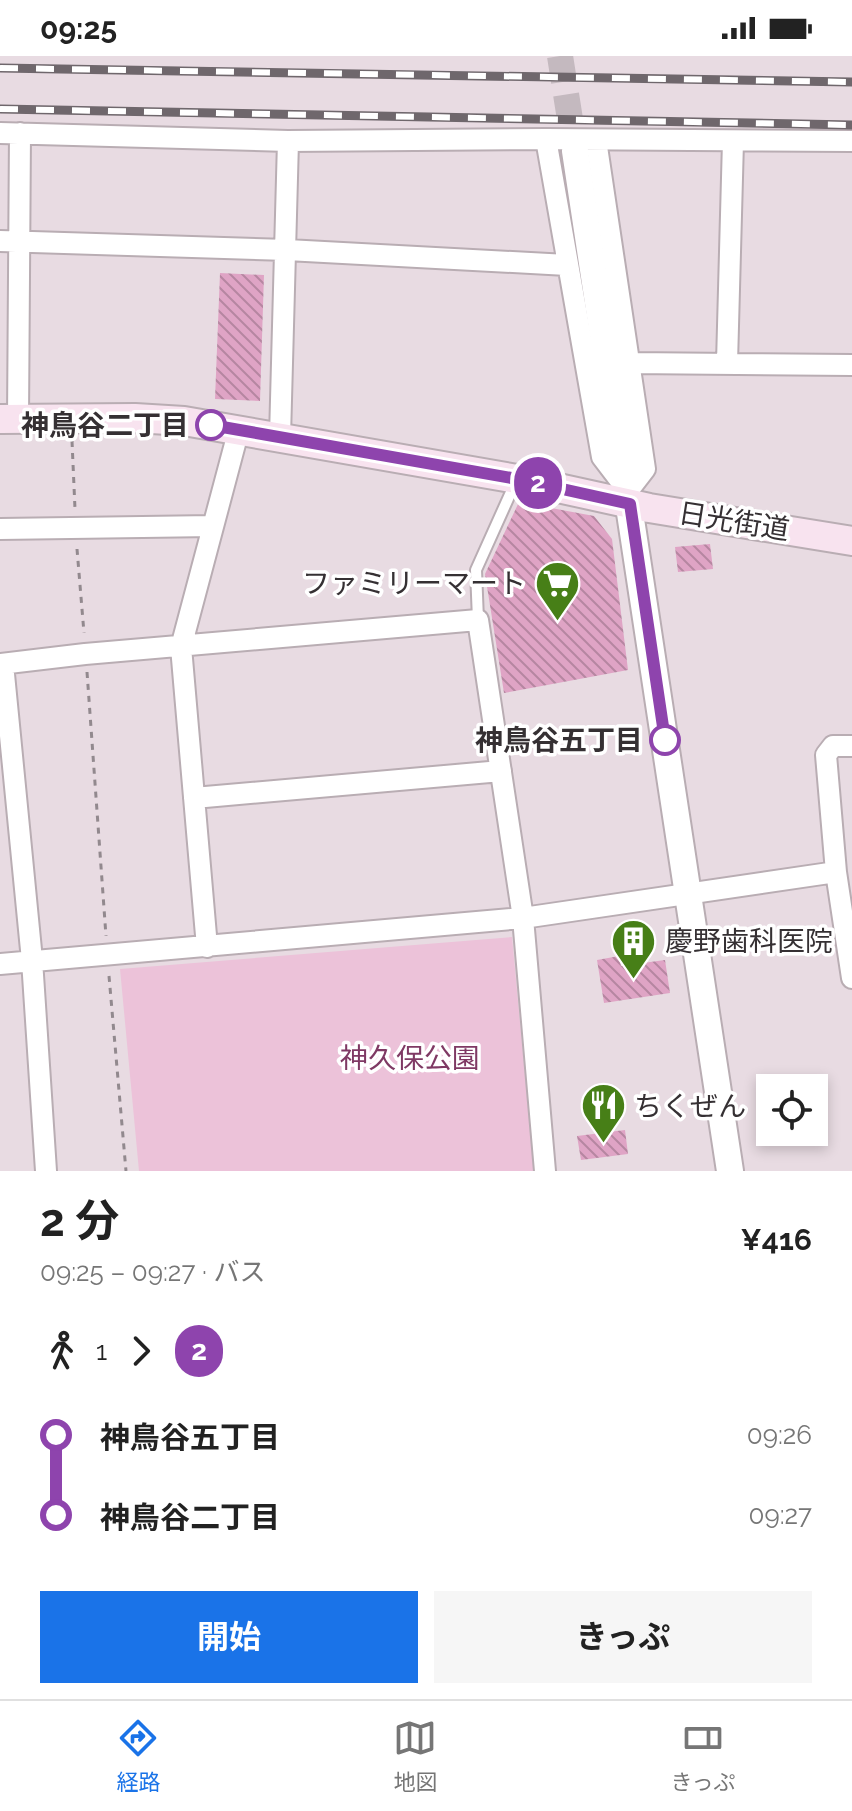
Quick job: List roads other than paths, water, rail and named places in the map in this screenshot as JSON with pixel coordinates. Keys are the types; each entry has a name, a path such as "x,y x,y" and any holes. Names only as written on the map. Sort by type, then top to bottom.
{"main road":[{"name":"日光街道","path":"9,419 184,421 629,497 852,541"}],"street":[{"path":"9,419 10,133 288,141 546,139 586,145 852,141"},
{"path":"546,139 602,457 629,497"},
{"path":"280,437 288,141"},
{"path":"727,363 733,141"},
{"path":"586,145 630,363 645,469 629,497"},
{"path":"586,145 629,497 730,1171"},
{"path":"10,242 287,250 567,265"},
{"path":"630,363 852,365"},
{"path":"207,947 181,647 239,429"},
{"path":"0,529 213,526"},
{"path":"46,1171 32,960 2,664 478,620 523,918 545,1171"},
{"path":"852,746 833,746 826,755 836,872 852,978"},
{"path":"194,798 501,771"},
{"path":"0,964 523,918 836,872"}],"lane":[{"path":"478,620 476,570 517,479"}],"tunnel":[{"path":"560,56 575,151"}],"railway":[{"path":"0,68 852,82"},
{"path":"0,109 852,125"}],"place":[{"name":"神鳥谷二丁目","path":"211,425"},
{"name":"ファミリーマート","path":"557,622"},
{"name":"神鳥谷五丁目","path":"665,740"},
{"name":"慶野歯科医院","path":"634,980"},
{"name":"ちくぜん","path":"603,1145"}],"park label":[{"name":"神久保公園","path":"410,1058"}]}
